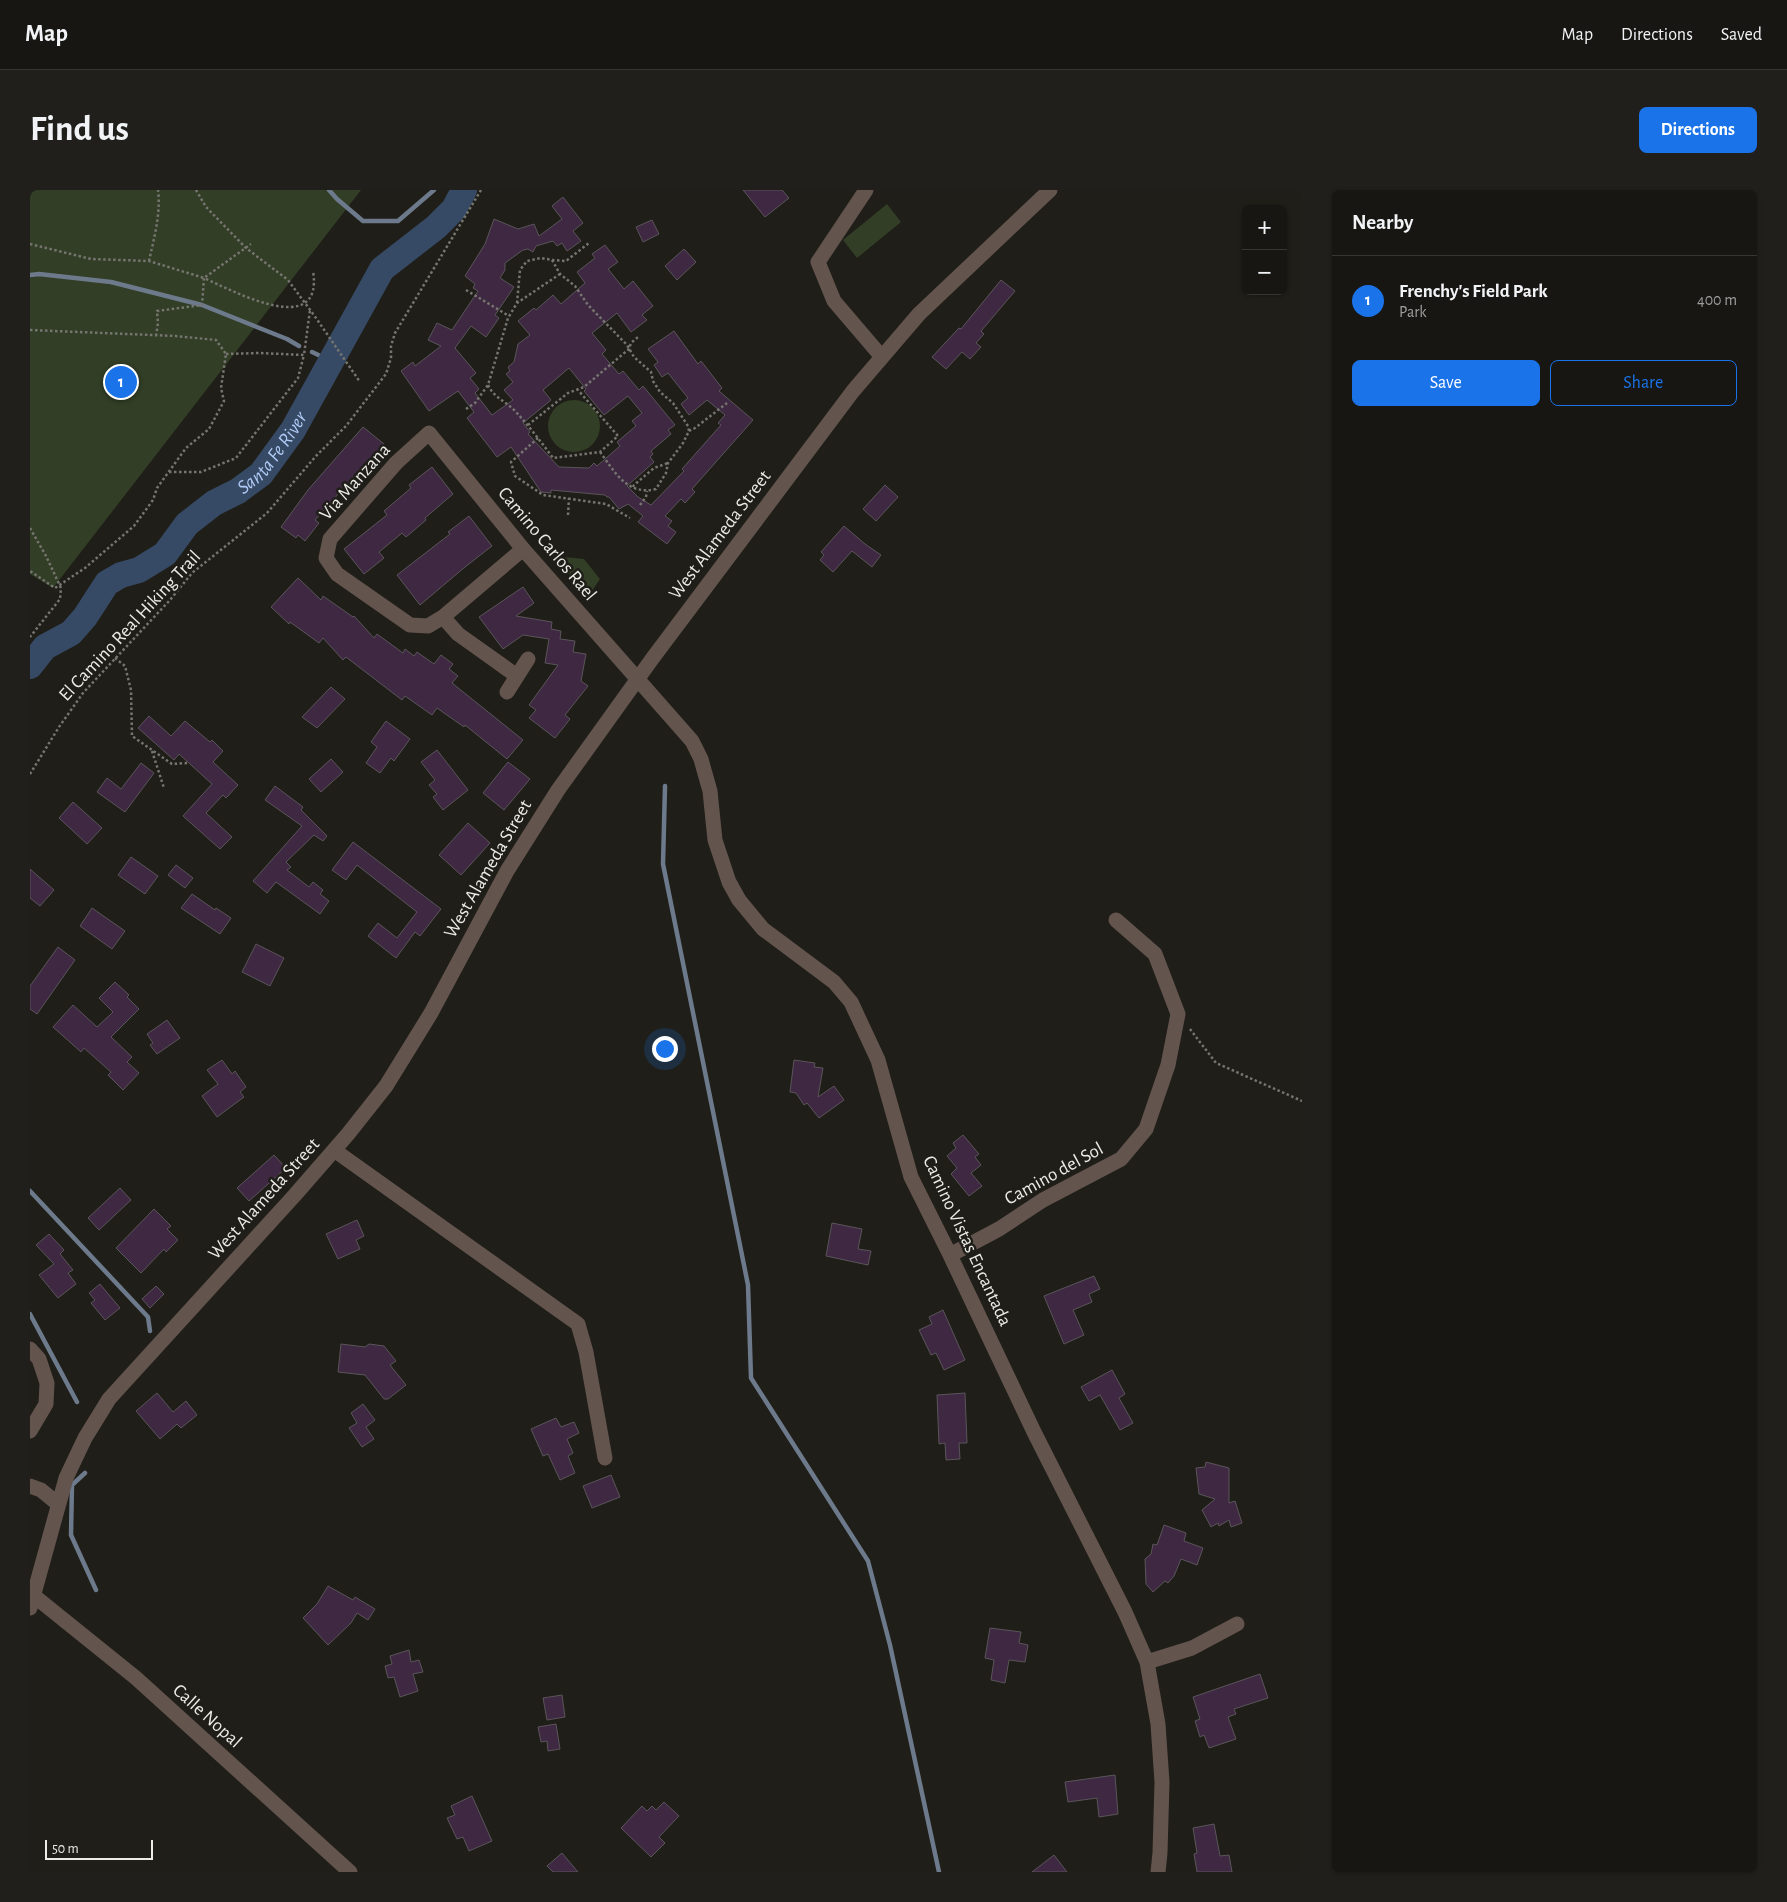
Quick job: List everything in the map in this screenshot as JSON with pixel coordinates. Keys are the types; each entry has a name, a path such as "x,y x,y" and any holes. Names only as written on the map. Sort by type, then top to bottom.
{"street":[{"path":"866,190 818,262 834,301 881,356"},
{"name":"West Alameda Street","path":"32,1601 58,1504 76,1455 109,1398 334,1150 372,1105 400,1065 431,1013 519,851 563,783 801,459 881,356 940,294 1050,190"},
{"name":"Camino Carlos Rael","path":"429,433 523,549 638,679"},
{"name":"Via Manzana","path":"429,433 396,463 330,539 326,558 337,574 410,625 428,626 443,617 523,549"},
{"path":"443,617 458,634 517,676"},
{"path":"508,692 528,659"},
{"name":"Camino Vistas Encantada","path":"638,679 692,741 701,759 710,791 716,840 720,856 729,882 739,900 763,928 834,982 850,1002 878,1060 911,1177 1034,1432 1125,1612 1147,1662 1158,1724 1162,1782 1158,1872"},
{"path":"1116,920 1155,954 1178,1014"},
{"name":"Camino del Sol","path":"950,1255 999,1229 1043,1200 1121,1159 1146,1129 1168,1065 1178,1014"},
{"path":"334,1150 578,1324 586,1352 605,1458"},
{"path":"30,1349 39,1358 47,1384 46,1404 30,1431"},
{"path":"30,1486 41,1490 58,1504"},
{"name":"Calle Nopal","path":"32,1601 136,1678 350,1872"},
{"path":"1147,1662 1192,1648 1237,1624"}],"path":[{"path":"149,261 156,228 159,201 158,190"},
{"path":"196,190 206,207 246,248 288,280 360,382"},
{"name":"El Camino Real Hiking Trail","path":"30,774 83,693 170,600 192,573 267,513 316,456 346,426 386,374 395,333 481,190"},
{"path":"517,303 520,270 527,261 541,258 566,261 589,243"},
{"path":"30,244 91,259 149,261 204,278 242,295 278,307 294,308 312,296 315,283 313,271"},
{"path":"204,278 251,244"},
{"path":"552,260 560,274 575,286 588,304 634,357 651,372 653,381 660,392 673,403 689,430 683,443 668,463 662,482 656,489 647,491 624,484 600,452"},
{"path":"466,408 475,403 488,385 509,316 517,303 560,274"},
{"path":"156,336 157,311 202,305 204,278"},
{"path":"466,290 509,316"},
{"path":"169,472 201,472 236,458 298,378 304,355 310,309"},
{"path":"30,330 216,340 226,354 221,388 224,401 209,429 186,448 157,488 153,500 134,526 85,568 55,588 30,571"},
{"path":"528,425 568,393 584,387 629,349 631,343 638,337"},
{"path":"226,354 304,355"},
{"path":"488,385 492,394 513,409 528,425 553,458 600,452 618,436 578,390"},
{"path":"689,430 696,428 727,403"},
{"path":"538,438 511,462 515,476 543,495 606,504 630,518"},
{"path":"633,488 654,468 668,463"},
{"path":"640,505 646,497 647,491"},
{"path":"568,516 569,498"},
{"path":"30,528 61,588 60,599 30,637"},
{"path":"115,658 125,666 131,690 132,736 172,764 188,763"},
{"path":"152,750 164,788"},
{"path":"1178,1014 1216,1063 1302,1101"}],"green space":[{"path":"30,190 361,190 53,588 30,574"},
{"path":"887,204 901,222 857,258 843,240"},
{"path":"574,400 584,402 592,408 598,416 600,426 598,436 592,444 584,450 574,452 564,450 556,444 550,436 548,426 550,416 556,408 564,402"},
{"path":"554,556 584,559 600,579 588,597"}],"building":[{"path":"743,190 782,190 789,198 765,217"},
{"path":"563,197 583,223 573,231 581,241 567,251 562,243 557,246 553,241 536,246 533,252 528,249 523,250 505,263 505,270 500,278 514,287 495,315 499,318 486,337 471,326 455,348 476,373 470,378 479,389 475,393 492,415 513,400 504,390 513,382 506,374 510,371 508,367 514,362 518,344 530,335 518,321 534,308 536,310 553,295 561,304 585,283 577,272 595,258 592,254 605,245 618,262 608,269 624,289 633,281 653,306 642,315 647,320 631,332 617,313 592,333 606,350 602,354 619,374 623,371 639,390 643,386 675,425 668,430 671,434 651,451 653,454 650,457 654,462 627,486 638,497 651,505 684,471 682,469 721,425 718,423 725,415 707,400 689,415 681,404 688,398 668,373 662,377 654,365 658,362 648,349 674,331 698,364 701,361 722,388 719,391 753,420 692,489 695,492 685,503 681,499 665,516 672,521 668,526 676,532 667,544 638,522 643,516 628,504 619,509 605,495 551,490 551,493 541,492 511,447 497,457 467,418 474,412 458,391 429,411 401,371 413,362 415,366 441,346 428,340 437,323 452,330 478,291 473,288 475,284 465,276 485,244 494,219 518,229 534,224 539,236 562,219 552,206","holes":["569,368 586,389 584,391 604,415 628,396 642,413 632,421 636,426 617,442 620,446 597,466 594,463 589,468 559,467 528,434 530,432 523,423 551,400 543,390"]},
{"path":"652,220 659,234 643,242 636,227"},
{"path":"684,249 696,262 677,280 665,266"},
{"path":"1001,280 1015,291 981,331 984,334 976,343 981,347 970,359 962,352 946,369 932,357 959,328 961,329"},
{"path":"363,427 384,444 315,520 319,523 305,541 298,535 296,538 281,527 308,490"},
{"path":"432,467 453,494 406,537 402,533 379,552 384,558 364,574 344,549 387,515 384,511 411,488 409,485"},
{"path":"885,485 898,497 876,521 863,509"},
{"path":"469,516 492,546 420,605 397,575 450,534 448,532"},
{"path":"844,526 881,555 872,567 852,551 833,572 820,560 824,555 821,552"},
{"path":"298,578 321,600 323,596 354,616 374,638 377,634 403,653 405,649 414,656 417,652 434,664 441,655 453,664 449,669 458,676 452,683 523,740 507,759 465,725 464,727 437,708 432,715 405,696 402,700 346,657 343,660 323,638 319,643 290,622 289,624 271,607"},
{"path":"523,587 534,603 516,616 552,622 551,629 561,631 560,639 575,641 573,652 586,654 581,681 588,686 565,715 570,719 555,738 529,718 536,710 529,705 558,665 545,663 549,639 523,635 503,649 479,617"},
{"path":"331,687 345,699 317,728 302,717"},
{"path":"149,716 171,736 185,721 210,742 212,740 223,751 213,762 238,785 226,798 223,795 206,813 232,837 220,849 183,816 212,784 179,754 174,760 138,728"},
{"path":"386,721 410,739 394,761 391,758 380,773 366,763 377,747 371,742"},
{"path":"437,750 468,790 443,810 433,797 437,794 429,785 435,780 421,762"},
{"path":"331,759 343,772 321,792 309,779"},
{"path":"508,762 530,779 504,810 483,793"},
{"path":"141,763 154,773 125,812 97,792 107,778 121,789"},
{"path":"275,786 303,807 301,810 327,836 323,841 314,835 286,862 291,867 287,870 309,887 313,882 323,890 320,894 329,901 320,914 276,882 267,893 253,881 302,826 265,800"},
{"path":"73,802 102,828 87,844 59,818"},
{"path":"468,823 490,843 461,875 439,855"},
{"path":"353,842 441,909 420,936 415,932 396,958 368,936 378,923 397,938 417,912 357,865 346,880 332,870"},
{"path":"131,857 158,876 145,894 118,875"},
{"path":"176,865 193,878 185,888 168,875"},
{"path":"30,869 54,890 40,906 30,898"},
{"path":"192,894 215,910 216,908 231,918 220,934 181,908"},
{"path":"92,908 125,931 112,949 80,926"},
{"path":"256,944 284,958 270,986 242,972"},
{"path":"58,947 75,960 37,1014 30,1009 30,986"},
{"path":"115,982 129,995 127,997 139,1009 111,1037 132,1057 127,1062 139,1073 123,1090 108,1075 111,1072 84,1048 81,1052 53,1027 73,1005 97,1027 113,1012 99,998"},
{"path":"167,1020 180,1038 157,1054 150,1045 153,1043 147,1034"},
{"path":"222,1060 232,1074 235,1071 246,1087 240,1092 244,1097 217,1117 202,1096 218,1084 207,1070"},
{"path":"794,1060 815,1063 814,1067 823,1068 818,1097 834,1086 844,1100 819,1118 807,1103 804,1105 796,1093 790,1092"},
{"path":"963,1135 979,1154 975,1157 981,1165 971,1173 982,1186 969,1196 951,1174 957,1168 947,1156 956,1148 953,1143"},
{"path":"274,1155 286,1168 249,1201 237,1188"},
{"path":"120,1188 131,1200 99,1230 88,1218"},
{"path":"154,1209 171,1226 167,1229 178,1240 166,1252 164,1249 141,1273 116,1248"},
{"path":"357,1220 364,1236 356,1240 360,1249 338,1259 326,1234"},
{"path":"832,1223 862,1229 858,1249 871,1251 868,1265 826,1256"},
{"path":"49,1234 64,1250 60,1254 73,1270 68,1273 76,1284 58,1298 39,1275 54,1264 36,1245"},
{"path":"1094,1276 1100,1289 1089,1294 1092,1302 1073,1310 1084,1335 1064,1344 1044,1296"},
{"path":"100,1284 120,1308 105,1320 91,1303 95,1300 89,1293"},
{"path":"156,1286 164,1294 150,1308 142,1299"},
{"path":"943,1310 965,1360 944,1370 936,1353 931,1355 919,1330 932,1324 929,1317"},
{"path":"341,1344 365,1347 369,1344 384,1346 396,1361 390,1365 406,1385 388,1399 384,1399 365,1375 338,1372"},
{"path":"1112,1370 1125,1394 1119,1398 1133,1423 1120,1430 1100,1395 1089,1401 1081,1387"},
{"path":"157,1393 173,1412 186,1401 197,1415 181,1428 177,1424 160,1439 136,1411"},
{"path":"965,1393 967,1443 959,1443 960,1459 946,1460 945,1443 939,1444 937,1395"},
{"path":"363,1404 375,1420 366,1427 374,1439 362,1447 349,1428 357,1423 351,1413"},
{"path":"556,1418 561,1427 574,1422 579,1433 567,1439 573,1453 568,1456 575,1473 560,1480 548,1454 543,1456 531,1429"},
{"path":"1206,1462 1229,1468 1229,1503 1235,1501 1242,1523 1231,1527 1229,1520 1219,1526 1218,1523 1211,1527 1202,1510 1215,1499 1199,1494 1196,1468 1205,1467"},
{"path":"611,1475 620,1497 592,1508 583,1486"},
{"path":"1164,1525 1186,1533 1184,1541 1203,1548 1197,1565 1181,1559 1174,1576 1168,1583 1165,1581 1153,1592 1146,1584 1145,1559 1151,1554 1153,1544 1157,1545"},
{"path":"328,1586 353,1600 355,1597 375,1609 368,1620 357,1613 351,1623 328,1645 303,1618 317,1604"},
{"path":"990,1628 1021,1632 1019,1643 1028,1645 1025,1662 1009,1660 1005,1683 991,1680 994,1660 985,1658"},
{"path":"409,1650 411,1662 419,1660 423,1672 413,1674 418,1691 400,1697 394,1677 388,1678 385,1666 392,1664 390,1656"},
{"path":"1260,1674 1268,1698 1234,1709 1236,1714 1228,1717 1236,1739 1209,1748 1204,1735 1200,1737 1195,1721 1200,1719 1193,1697"},
{"path":"562,1695 565,1717 547,1720 543,1698"},
{"path":"556,1724 560,1749 548,1751 547,1741 541,1742 538,1727"},
{"path":"1115,1775 1118,1814 1099,1817 1097,1798 1068,1802 1065,1782"},
{"path":"472,1796 492,1841 469,1851 463,1837 457,1839 447,1818 455,1815 451,1806"},
{"path":"664,1802 679,1816 659,1837 665,1843 651,1857 621,1828 642,1806 647,1811 652,1806 656,1810"},
{"path":"1214,1824 1220,1856 1229,1855 1232,1872 1197,1872 1194,1854 1197,1853 1193,1828"},
{"path":"562,1853 578,1872 553,1872 547,1866"},
{"path":"1054,1855 1067,1872 1032,1872"}],"waterway":[{"path":"329,190 363,221 398,221 434,190"},
{"name":"Santa Fe River","path":"30,666 45,647 71,633 85,617 107,583 121,575 139,570 165,554 187,524 214,503 238,491 261,474 293,430 382,269 436,227 454,209 464,190"},
{"path":"30,275 39,274 111,282 202,305 287,339 299,346"},
{"path":"312,352 331,361"},
{"path":"665,786 663,864 748,1285 751,1378 868,1561 890,1645 939,1872"},
{"path":"30,1191 148,1317 150,1331"},
{"path":"30,1314 77,1402"},
{"path":"85,1473 72,1485 71,1535 96,1590"}],"place":[{"name":"Frenchy's Field Park","path":"121,382"}]}
